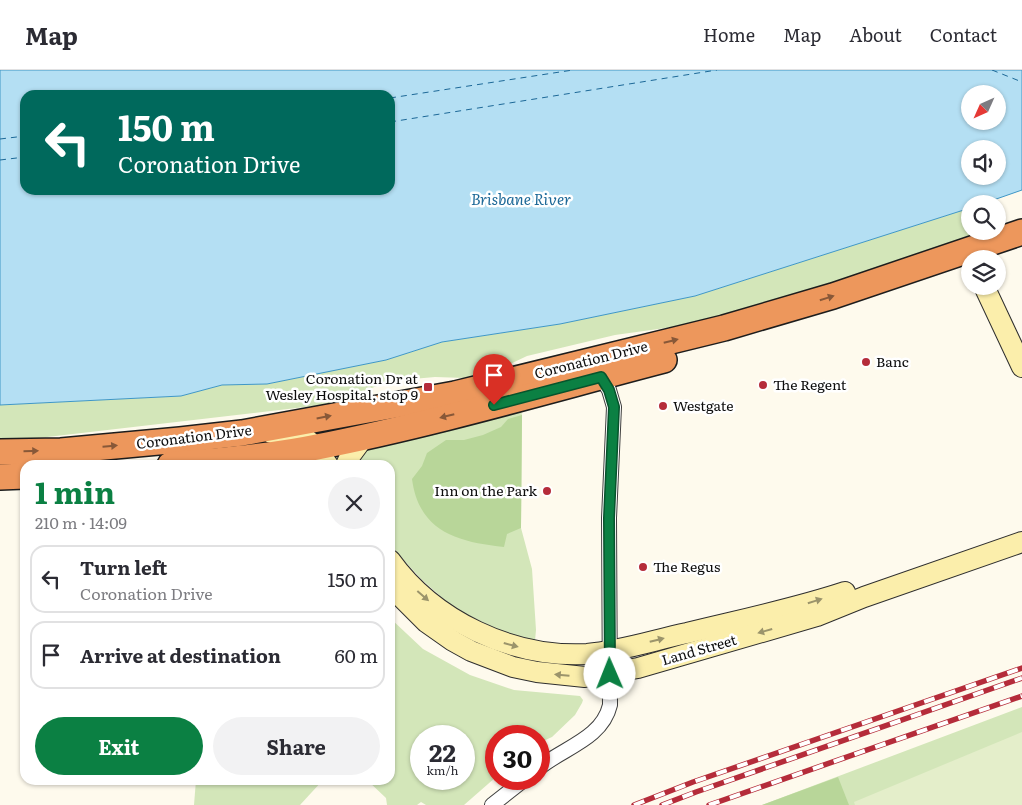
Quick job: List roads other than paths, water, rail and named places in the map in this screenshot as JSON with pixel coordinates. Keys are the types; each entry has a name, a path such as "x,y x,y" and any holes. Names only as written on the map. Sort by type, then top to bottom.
{"highway":[{"name":"Coronation Drive","path":"987,250 1022,232"},
{"path":"1006,255 1022,249"},
{"name":"Coronation Drive","path":"0,452 62,450 242,433 455,394 724,328 961,261"},
{"name":"Coronation Drive","path":"219,460 268,455 322,456 364,437 601,377 795,325 961,262"},
{"path":"0,477 20,476"}],"main road":[{"path":"988,295 1022,368"},
{"path":"242,433 278,433 302,436 311,441 322,456"},
{"path":"348,460 364,437"},
{"path":"268,455 280,460"},
{"name":"Land Street","path":"395,566 433,604 466,626 484,635 522,648 552,653 588,654 610,651 811,603 1022,529"},
{"name":"Land Street","path":"395,591 432,626 452,641 490,659 536,672 585,676 610,674 638,668 817,616 864,597 1022,542"}],"street":[{"path":"550,761 584,739 604,722 610,705 609,528 614,407 609,390 601,377"},
{"path":"492,805 511,790"}],"water":[{"name":"Brisbane River","path":"0,70 1022,70 1022,190 1006,196 961,195 961,211 695,296 560,324 442,342 386,360 267,384 222,385 181,396 0,405"}],"railway":[{"path":"634,805 693,782 1022,668"},
{"path":"662,805 1022,678"},
{"path":"709,805 1022,696"}],"place":[{"name":"Banc","path":"866,362"},
{"name":"The Regent","path":"763,385"},
{"name":"Coronation Dr at Wesley Hospital, stop 9","path":"428,387"},
{"name":"Westgate","path":"663,406"},
{"name":"Inn on the Park","path":"547,491"},
{"name":"The Regus","path":"643,567"}]}
